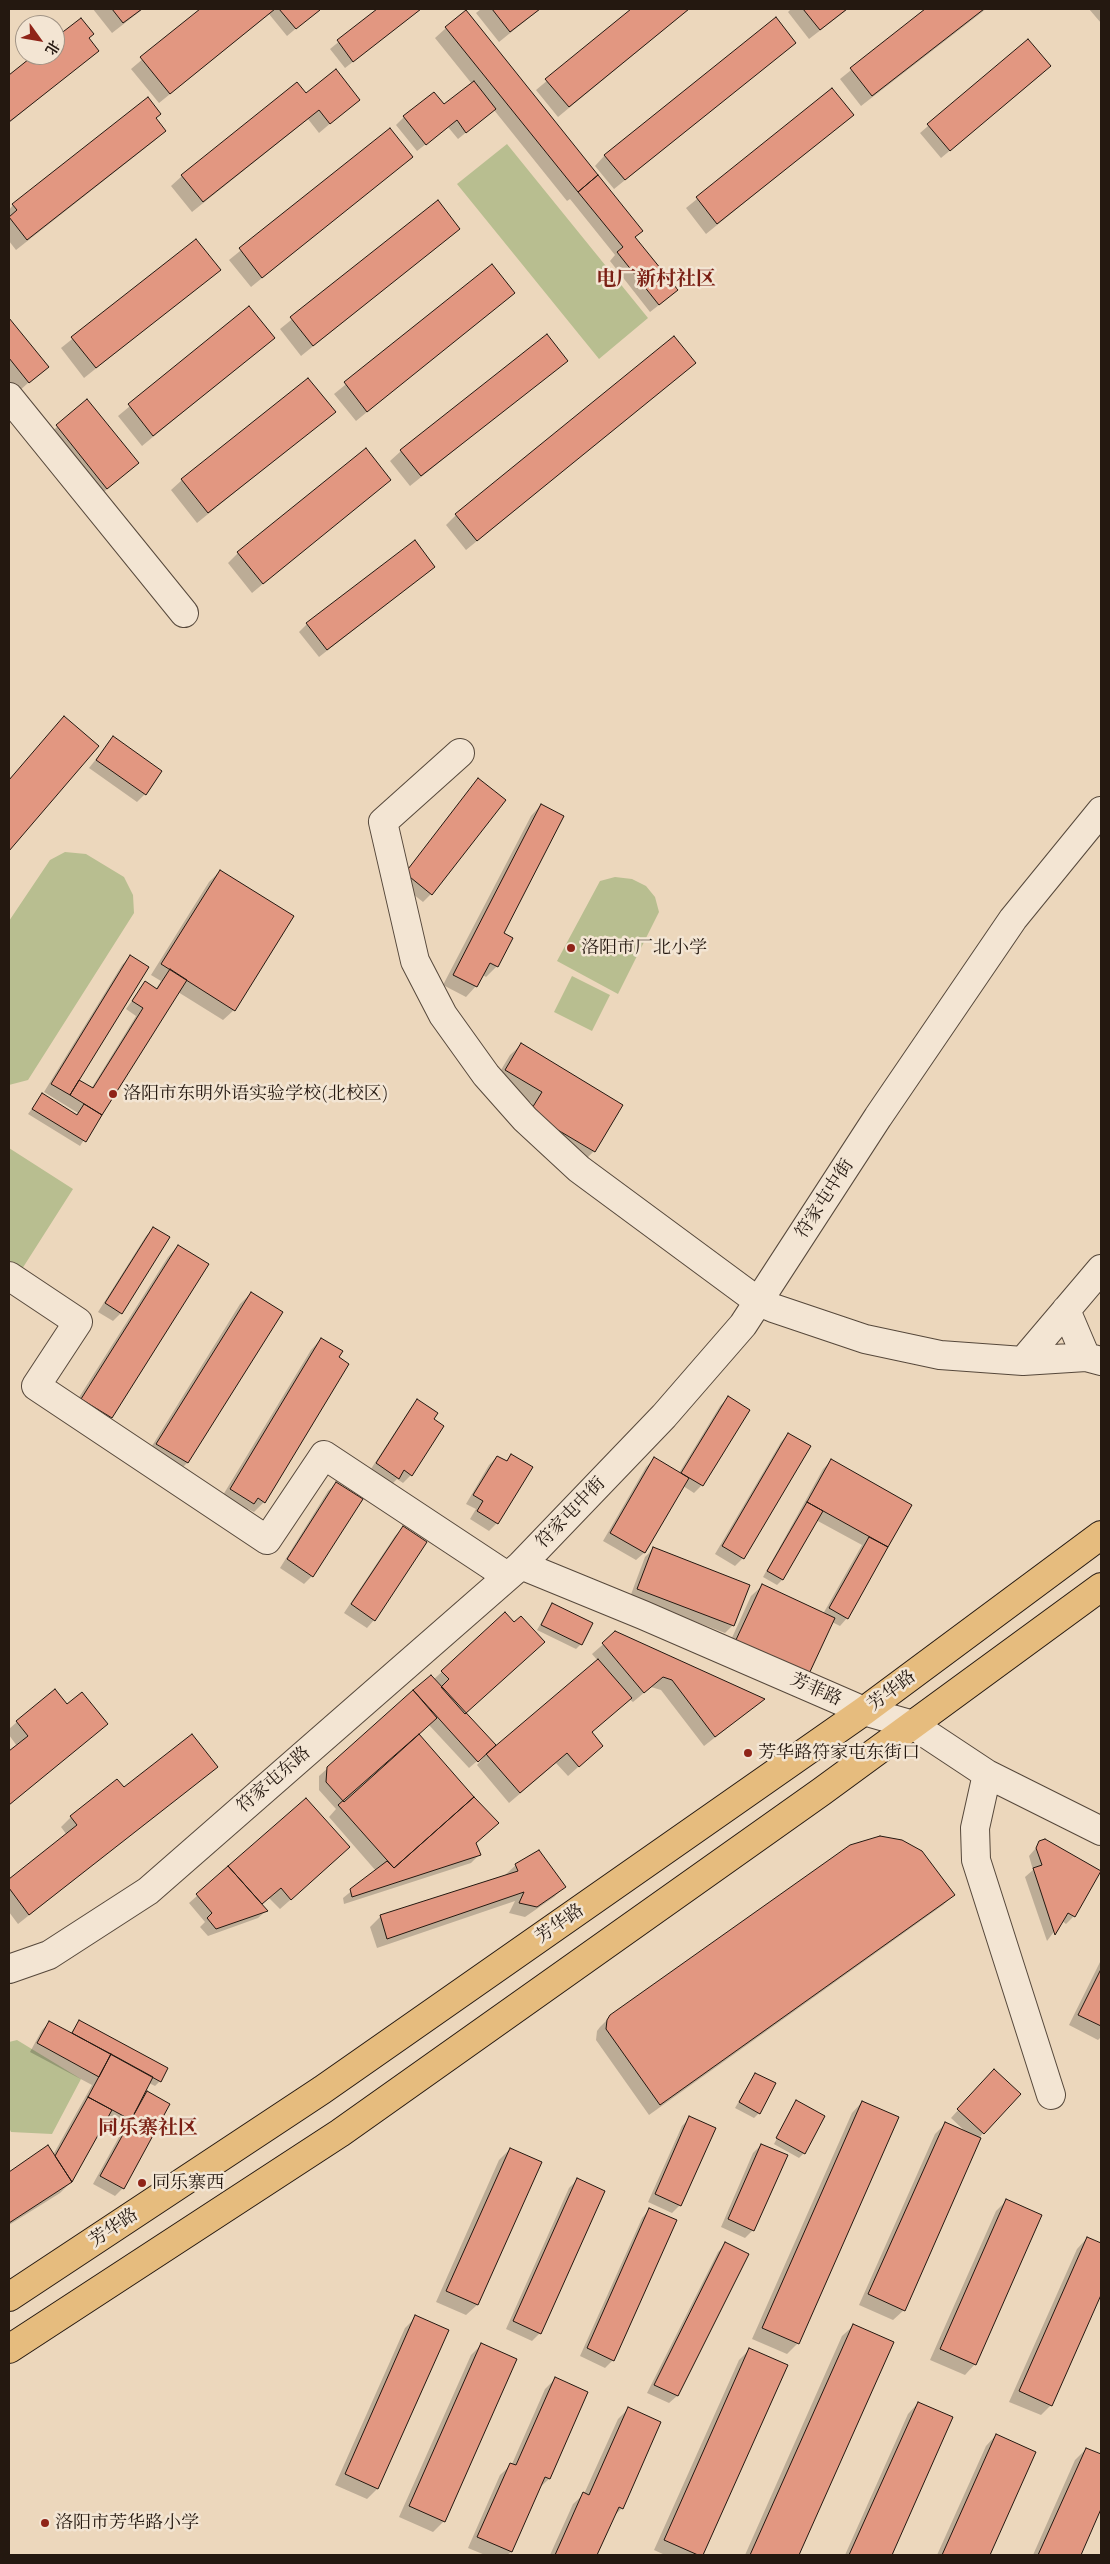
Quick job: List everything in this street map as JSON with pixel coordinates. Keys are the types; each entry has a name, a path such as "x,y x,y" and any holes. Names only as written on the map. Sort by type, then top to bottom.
{"main road":[{"name":"芳华路","path":"9,2298 322,2090 864,1712 1101,1535"},
{"path":"9,2349 340,2133 913,1724 1101,1587"}],"street":[{"path":"9,397 184,613"},
{"path":"460,753 383,822 415,961 442,1015 486,1075 512,1104 578,1169 758,1302 865,1340 940,1355 1023,1361 1094,1359 1066,1310"},
{"name":"符家屯中街","path":"514,1571 664,1416 743,1325 878,1117 1013,919 1101,811"},
{"path":"1023,1361 1101,1269"},
{"name":"芳菲路","path":"9,1276 78,1322 36,1386 267,1540 324,1455 514,1571 643,1615 864,1712 913,1724 987,1774 1101,1830"},
{"name":"符家屯东路","path":"9,1969 49,1955 148,1891 514,1571"},
{"path":"987,1774 975,1828 976,1860 1051,2095"}],"green space":[{"path":"507,144 648,318 599,359 457,184"},
{"path":"65,852 86,854 124,877 133,895 134,913 28,1080 9,1085 9,921 50,860"},
{"path":"615,877 632,879 646,886 655,897 659,912 618,994 557,961 600,881"},
{"path":"572,976 610,995 592,1031 554,1012"},
{"path":"9,1148 73,1189 22,1269 9,1260"},
{"path":"17,2040 81,2079 52,2134 11,2132 9,2128 9,2042"}],"building":[{"path":"112,9 142,9 123,23"},
{"path":"200,9 275,9 170,94 140,57"},
{"path":"279,9 319,9 320,10 296,29"},
{"path":"377,9 421,9 353,62 337,40"},
{"path":"492,9 540,9 510,32"},
{"path":"631,9 689,9 569,107 545,79"},
{"path":"803,9 847,9 820,30"},
{"path":"925,9 984,9 872,96 850,68"},
{"path":"466,10 598,175 578,192 445,27"},
{"path":"776,17 796,43 625,180 604,155"},
{"path":"81,18 94,34 89,38 99,51 9,122 9,75 22,65 65,65 65,30"},
{"path":"1028,39 1051,66 950,151 927,124"},
{"path":"336,69 360,100 330,124 319,110 203,202 181,175 297,82 306,93"},
{"path":"474,81 496,109 466,133 457,120 426,145 403,116 434,92 444,104"},
{"path":"832,88 854,115 717,224 696,197"},
{"path":"148,97 161,114 156,118 166,131 27,240 9,217 17,210 12,204"},
{"path":"390,128 413,157 262,278 239,248"},
{"path":"598,175 643,231 635,237 678,290 659,305 617,252 623,247 578,192"},
{"path":"438,200 460,229 313,346 290,317"},
{"path":"196,239 221,270 96,368 71,337"},
{"path":"492,264 515,293 367,412 344,382"},
{"path":"249,306 275,338 153,436 128,404"},
{"path":"9,318 49,367 29,383 9,358"},
{"path":"547,334 568,361 421,476 400,450"},
{"path":"674,336 696,363 477,541 455,514"},
{"path":"308,378 336,412 208,513 181,479"},
{"path":"87,399 139,463 107,489 56,425"},
{"path":"366,448 391,480 263,584 237,552"},
{"path":"415,540 435,567 327,650 306,623"},
{"path":"64,716 99,746 9,851 9,780"},
{"path":"113,736 162,771 146,795 96,760"},
{"path":"478,778 506,800 432,895 405,873"},
{"path":"541,804 564,816 504,933 513,938 498,967 490,963 477,987 453,975"},
{"path":"220,870 294,916 235,1011 161,964"},
{"path":"130,955 149,967 70,1095 51,1084"},
{"path":"170,969 187,980 102,1115 70,1095 79,1080 93,1088 143,1008 132,1001 145,981 157,989"},
{"path":"521,1043 623,1105 595,1152 529,1113 542,1092 505,1070"},
{"path":"42,1093 77,1115 84,1104 102,1115 86,1142 32,1109"},
{"path":"153,1227 170,1237 122,1314 105,1303"},
{"path":"178,1245 209,1264 112,1418 81,1399"},
{"path":"251,1292 283,1312 188,1463 156,1444"},
{"path":"321,1338 343,1351 339,1357 349,1364 265,1503 258,1498 254,1504 230,1489"},
{"path":"728,1396 750,1410 703,1486 681,1473"},
{"path":"417,1399 438,1413 434,1419 444,1426 412,1476 404,1470 399,1479 376,1463"},
{"path":"788,1433 811,1446 744,1559 722,1546"},
{"path":"511,1454 533,1467 498,1524 477,1511 483,1501 473,1495 497,1456 507,1461"},
{"path":"654,1457 689,1478 645,1553 610,1533"},
{"path":"831,1459 912,1505 888,1547 807,1502"},
{"path":"336,1482 363,1499 313,1577 287,1559"},
{"path":"807,1502 823,1511 783,1580 767,1571"},
{"path":"403,1526 427,1542 375,1621 351,1604"},
{"path":"869,1537 888,1547 848,1619 829,1608"},
{"path":"653,1547 750,1585 734,1626 637,1589"},
{"path":"762,1584 835,1618 808,1676 735,1642"},
{"path":"552,1603 593,1623 582,1645 541,1625"},
{"path":"505,1612 514,1622 521,1616 545,1642 465,1714 441,1687 449,1679 441,1671"},
{"path":"615,1631 765,1699 715,1737 672,1680 663,1677 644,1693 602,1643"},
{"path":"598,1659 632,1698 592,1732 603,1746 579,1767 567,1753 520,1793 486,1754"},
{"path":"431,1675 496,1745 478,1762 413,1690"},
{"path":"55,1689 67,1704 82,1692 108,1724 9,1805 9,1751 28,1736 16,1721"},
{"path":"413,1690 437,1718 344,1802 326,1782 327,1767"},
{"path":"192,1734 218,1767 29,1915 9,1888 9,1879 77,1825 70,1816 117,1779 124,1787"},
{"path":"419,1734 474,1797 394,1868 338,1805"},
{"path":"474,1797 499,1823 476,1843 481,1855 352,1897 350,1889 387,1861 394,1868"},
{"path":"306,1798 350,1847 291,1900 281,1888 262,1904 228,1866"},
{"path":"880,1836 902,1840 922,1851 955,1895 660,2105 606,2029 607,2020 610,2015 850,1845"},
{"path":"1045,1839 1101,1871 1075,1917 1068,1913 1055,1935 1033,1868 1042,1865 1036,1848 1039,1841"},
{"path":"539,1850 566,1887 537,1907 519,1903 524,1892 387,1939 380,1915 518,1871 515,1864"},
{"path":"228,1866 268,1911 216,1929 207,1918 212,1913 196,1894"},
{"path":"1101,1969 1101,2026 1078,2015"},
{"path":"79,2020 168,2068 161,2082 72,2033"},
{"path":"49,2021 111,2054 99,2077 37,2043"},
{"path":"111,2054 153,2077 131,2120 88,2097"},
{"path":"994,2069 1021,2094 984,2134 957,2109"},
{"path":"755,2073 776,2083 760,2114 739,2102"},
{"path":"147,2091 170,2104 124,2189 100,2176"},
{"path":"88,2097 112,2110 72,2182 55,2156"},
{"path":"796,2100 825,2116 805,2154 776,2138"},
{"path":"862,2101 899,2117 799,2344 762,2328"},
{"path":"689,2116 716,2128 681,2206 655,2194"},
{"path":"945,2122 981,2138 905,2311 868,2294"},
{"path":"761,2144 788,2155 754,2231 728,2219"},
{"path":"48,2145 72,2182 9,2223 9,2172"},
{"path":"510,2148 542,2162 478,2305 446,2291"},
{"path":"577,2178 605,2191 541,2334 513,2321"},
{"path":"1006,2199 1042,2215 976,2365 940,2349"},
{"path":"649,2208 677,2220 614,2361 587,2348"},
{"path":"1087,2237 1101,2243 1101,2295 1052,2406 1019,2391"},
{"path":"725,2242 749,2254 678,2396 654,2385"},
{"path":"415,2315 449,2330 378,2489 345,2474"},
{"path":"853,2324 894,2342 799,2555 750,2555"},
{"path":"481,2343 517,2359 445,2522 409,2506"},
{"path":"749,2348 788,2365 703,2555 698,2555 664,2540"},
{"path":"555,2377 588,2392 550,2479 545,2477 512,2552 477,2537 510,2463 516,2465"},
{"path":"918,2402 953,2417 892,2555 849,2555"},
{"path":"628,2407 661,2422 623,2509 619,2507 597,2555 555,2555 583,2492 589,2495"},
{"path":"996,2434 1036,2452 990,2555 942,2555"},
{"path":"1086,2448 1101,2454 1101,2509 1081,2555 1038,2555"}],"place":[{"name":"洛阳市厂北小学","path":"571,948"},
{"name":"洛阳市东明外语实验学校(北校区)","path":"113,1094"},
{"name":"芳华路符家屯东街口","path":"748,1753"},
{"name":"同乐寨西","path":"142,2183"},
{"name":"洛阳市芳华路小学","path":"45,2523"}],"district":[{"name":"电厂新村社区","path":"656,280"},
{"name":"同乐寨社区","path":"148,2129"}]}
